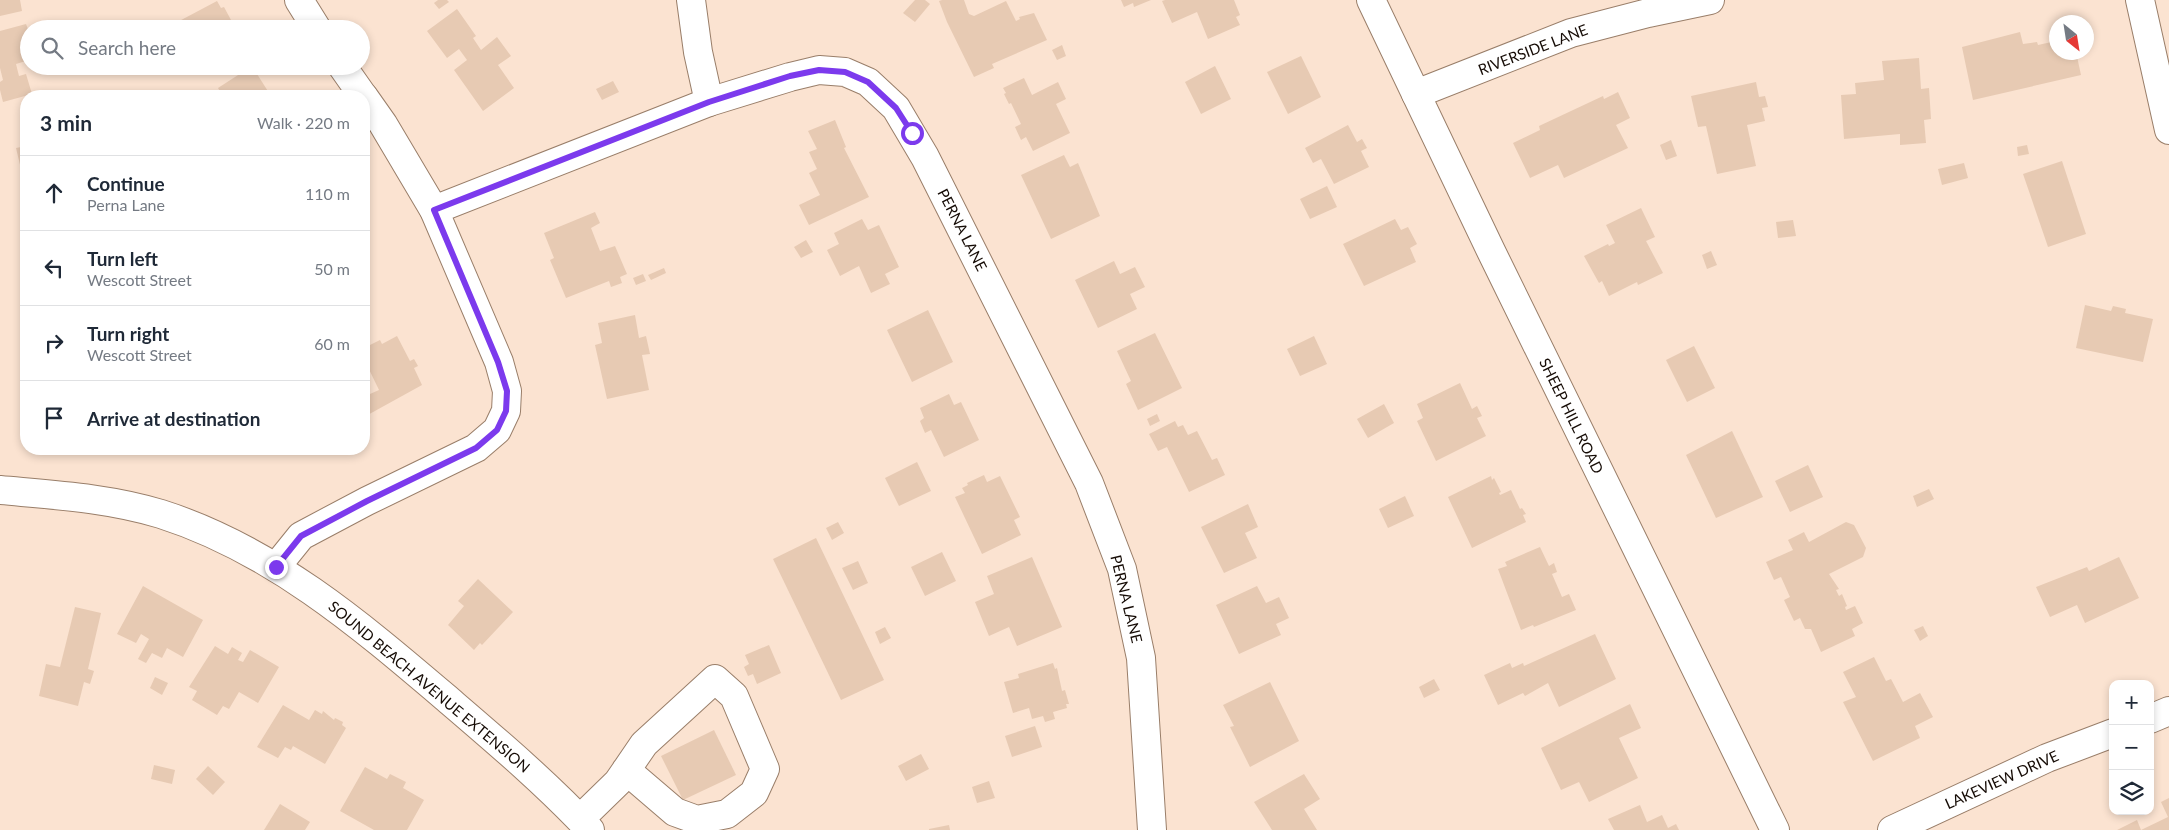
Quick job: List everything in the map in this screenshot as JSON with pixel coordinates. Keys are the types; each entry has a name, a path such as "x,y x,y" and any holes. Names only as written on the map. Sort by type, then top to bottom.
{"street":[{"path":"299,0 311,20"},
{"path":"691,0 698,52 709,102"},
{"name":"SHEEP HILL ROAD","path":"1370,0 1490,251 1775,830"},
{"name":"RIVERSIDE LANE","path":"1416,94 1571,33 1648,13 1710,0"},
{"path":"2140,0 2169,130"},
{"name":"PERNA LANE","path":"434,210 709,102 790,76 819,70 845,72 868,82 896,108 912,133 1089,483 1122,570 1141,658 1152,830"},
{"path":"349,75 360,90"},
{"path":"276,567 301,536 367,501 476,448 497,430 506,411 507,391 498,362 434,210 370,105"},
{"name":"SOUND BEACH AVENUE EXTENSION","path":"0,490 88,499 159,514 227,540 276,567 309,588 377,639 485,732 585,825"},
{"path":"585,825 644,744 715,679 734,696 765,769 754,793 727,814 697,820 675,812 626,770"},
{"path":"2154,718 2169,712"},
{"name":"LAKEVIEW DRIVE","path":"1892,830 2047,758 2109,735"}],"building":[{"path":"0,0 20,0 22,11 0,16"},
{"path":"438,0 447,0 449,2 439,9 434,3"},
{"path":"915,0 925,0 930,4 915,22 903,13"},
{"path":"964,0 969,14 974,16 1006,1 1016,21 1020,19 1019,17 1034,13 1047,40 992,64 994,68 974,77 947,22 939,1"},
{"path":"1121,0 1151,0 1134,7 1133,3 1124,7"},
{"path":"1234,0 1240,15 1236,17 1240,25 1208,39 1197,12 1172,23 1162,1"},
{"path":"217,1 221,8 224,7 231,20 181,20"},
{"path":"457,9 476,36 473,38 481,50 497,37 511,56 498,65 514,88 483,111 454,70 467,60 459,49 447,58 427,31"},
{"path":"20,26 20,63 16,64 19,76 26,75 31,90 20,90 20,97 3,102 0,90 0,82 3,80 0,68 0,31"},
{"path":"2020,32 2023,44 2037,42 2038,45 2049,43 2049,60 2078,60 2081,75 1973,100 1962,47"},
{"path":"1062,45 1066,56 1057,60 1052,50"},
{"path":"1301,56 1321,97 1288,114 1267,72"},
{"path":"1919,58 1921,89 1929,88 1931,119 1924,120 1926,143 1900,145 1900,134 1844,139 1841,95 1856,94 1855,83 1884,80 1882,61"},
{"path":"1215,66 1231,99 1201,114 1185,82"},
{"path":"238,75 258,75 267,90 219,90 218,88"},
{"path":"1024,78 1032,95 1058,82 1066,99 1056,104 1070,133 1033,151 1026,137 1021,140 1015,127 1021,124 1011,103 1009,104 1004,94 1006,93 1003,88"},
{"path":"613,81 619,92 602,100 596,89"},
{"path":"1756,82 1759,97 1765,96 1768,107 1762,108 1765,121 1747,125 1756,166 1717,174 1706,126 1698,127 1691,96"},
{"path":"1618,92 1630,118 1616,125 1628,148 1564,178 1558,165 1530,178 1513,143 1540,130 1539,126 1603,96 1604,99"},
{"path":"835,120 846,147 844,148 869,197 809,225 799,205 820,195 809,173 817,169 809,152 817,149 808,131"},
{"path":"1348,125 1357,142 1362,139 1367,148 1361,151 1369,167 1334,184 1321,159 1313,163 1305,148"},
{"path":"1671,140 1677,156 1666,160 1660,145"},
{"path":"2027,145 2029,154 2018,156 2017,147"},
{"path":"20,147 20,165 16,148"},
{"path":"1064,155 1070,167 1078,163 1100,216 1051,239 1021,175"},
{"path":"2062,161 2086,234 2048,247 2023,174"},
{"path":"1964,163 1968,178 1942,185 1938,169"},
{"path":"1327,186 1337,207 1310,219 1300,199"},
{"path":"1641,208 1655,237 1646,241 1663,273 1638,285 1637,282 1609,296 1602,281 1599,283 1584,256 1608,244 1609,246 1615,243 1606,225"},
{"path":"595,212 600,223 591,228 600,251 615,246 627,274 620,277 622,283 611,287 609,281 566,298 550,260 554,258 544,233"},
{"path":"862,219 868,230 879,225 899,267 885,274 890,284 871,293 859,266 840,276 827,250 839,244 834,233"},
{"path":"1395,219 1401,230 1408,227 1417,244 1410,248 1416,262 1364,286 1343,244"},
{"path":"1793,220 1796,236 1778,238 1776,222"},
{"path":"806,240 813,252 801,258 794,247"},
{"path":"1711,251 1717,265 1707,269 1702,255"},
{"path":"1114,261 1120,274 1135,267 1145,287 1130,294 1137,309 1098,328 1075,280"},
{"path":"664,268 666,273 651,280 648,275"},
{"path":"643,274 646,281 636,285 633,278"},
{"path":"2085,305 2111,311 2113,306 2126,309 2125,313 2153,319 2143,362 2076,348"},
{"path":"928,310 953,362 912,382 887,330"},
{"path":"635,315 639,338 646,336 650,354 642,355 649,390 607,399 595,345 602,343 598,323"},
{"path":"1155,333 1182,388 1138,410 1126,384 1131,381 1117,351"},
{"path":"397,336 410,361 414,359 418,366 414,368 422,385 370,414 370,394 379,390 370,371 370,345 380,340 382,344"},
{"path":"1314,336 1327,364 1300,376 1287,349"},
{"path":"1694,346 1715,388 1687,402 1666,360"},
{"path":"1460,383 1472,409 1477,406 1482,416 1477,418 1486,436 1436,461 1417,421 1423,418 1417,404"},
{"path":"949,394 954,405 961,402 979,440 944,457 931,430 925,433 920,421 924,418 920,408"},
{"path":"1384,404 1394,423 1368,438 1357,419"},
{"path":"1157,414 1160,421 1150,426 1147,419"},
{"path":"1175,421 1178,427 1183,425 1188,435 1197,431 1212,460 1217,458 1225,475 1189,492 1167,447 1158,451 1149,434"},
{"path":"1732,431 1763,497 1716,518 1686,455"},
{"path":"917,462 931,491 899,506 885,478"},
{"path":"1808,465 1823,497 1790,512 1775,481"},
{"path":"984,475 987,482 1000,476 1020,517 1014,520 1021,535 982,554 955,497 965,493 962,488 968,485 967,483"},
{"path":"1491,476 1501,492 1499,493 1500,495 1511,490 1520,509 1522,508 1526,514 1523,515 1526,522 1472,548 1448,497"},
{"path":"1929,489 1934,499 1917,507 1913,496"},
{"path":"1405,496 1414,516 1388,528 1379,509"},
{"path":"1248,504 1258,527 1245,533 1257,558 1224,573 1201,527"},
{"path":"838,522 844,533 832,540 826,528"},
{"path":"1846,522 1854,525 1866,548 1863,557 1829,574 1839,589 1836,590 1839,596 1842,594 1847,606 1845,607 1846,610 1855,606 1863,623 1852,629 1855,636 1821,652 1811,629 1805,629 1800,618 1794,621 1784,600 1790,597 1781,577 1774,580 1766,562 1793,550 1788,540 1804,532 1809,542"},
{"path":"816,538 884,680 841,700 773,559"},
{"path":"1540,547 1549,566 1554,563 1557,572 1552,574 1562,597 1569,594 1576,610 1534,627 1533,625 1521,630 1498,569 1507,566 1505,562"},
{"path":"942,552 956,581 925,596 911,567"},
{"path":"1032,557 1062,627 1017,646 1009,627 989,636 975,602 994,594 987,576"},
{"path":"2119,557 2139,598 2085,623 2077,605 2050,617 2036,587 2087,567 2089,571"},
{"path":"858,561 868,583 853,590 842,568"},
{"path":"478,579 513,612 482,645 480,643 474,650 448,625 464,606 458,601"},
{"path":"143,586 203,620 183,657 167,648 162,658 152,653 146,663 138,659 149,639 141,634 136,643 117,634"},
{"path":"1257,586 1266,603 1279,597 1289,618 1276,624 1281,635 1239,654 1216,605"},
{"path":"75,607 101,613 88,669 94,671 90,684 84,682 78,706 39,696 46,664 60,667"},
{"path":"1923,626 1928,636 1920,641 1914,630"},
{"path":"885,627 891,638 880,644 875,632"},
{"path":"1595,634 1616,679 1559,707 1548,683 1525,696 1523,693 1498,705 1484,675 1510,663 1512,668 1523,663 1524,666"},
{"path":"769,645 781,673 757,684 753,674 748,676 744,667 749,664 745,655"},
{"path":"215,646 228,654 232,647 242,653 238,660 243,662 250,650 279,667 258,703 239,692 229,709 223,706 217,715 192,700 197,691 189,687"},
{"path":"1874,657 1886,681 1891,679 1903,702 1920,693 1933,717 1915,726 1920,738 1873,761 1843,702 1856,697 1843,672"},
{"path":"1053,663 1055,669 1057,668 1062,691 1065,690 1069,704 1066,704 1067,708 1053,712 1055,719 1045,722 1043,716 1032,719 1029,708 1013,713 1004,682 1019,678 1018,674"},
{"path":"155,677 168,683 162,695 150,688"},
{"path":"1434,679 1440,690 1424,698 1419,687"},
{"path":"1270,682 1299,741 1250,767 1230,727 1234,726 1223,705"},
{"path":"1630,704 1641,728 1619,738 1638,778 1589,802 1579,782 1561,790 1541,748"},
{"path":"283,705 309,720 315,710 322,714 323,711 334,720 335,718 343,722 342,725 346,728 325,764 293,746 291,750 285,747 278,758 257,747"},
{"path":"1035,726 1042,747 1012,757 1005,736"},
{"path":"714,730 736,775 683,800 661,756"},
{"path":"921,754 929,769 906,781 898,766"},
{"path":"154,765 175,770 172,784 151,779"},
{"path":"208,766 225,782 213,795 196,779"},
{"path":"365,767 387,779 390,774 406,782 403,788 424,800 407,830 374,830 340,811"},
{"path":"1304,774 1320,799 1304,809 1317,830 1272,830 1254,802"},
{"path":"989,781 995,798 977,803 972,787"},
{"path":"2169,798 2169,830 2141,830 2168,817 2161,802"},
{"path":"280,804 310,822 305,830 264,830"},
{"path":"1640,805 1647,822 1662,815 1668,828 1676,824 1679,830 1614,830 1608,819"},
{"path":"2137,820 2141,830 2117,830"},
{"path":"949,825 950,830 929,830 929,829"}],"route":[{"path":"276,567 301,536 367,501 422,476 476,448 497,430 506,411 507,391 498,362 434,210 709,102 790,76 819,70 845,72 868,82 896,108 912,133"}]}
